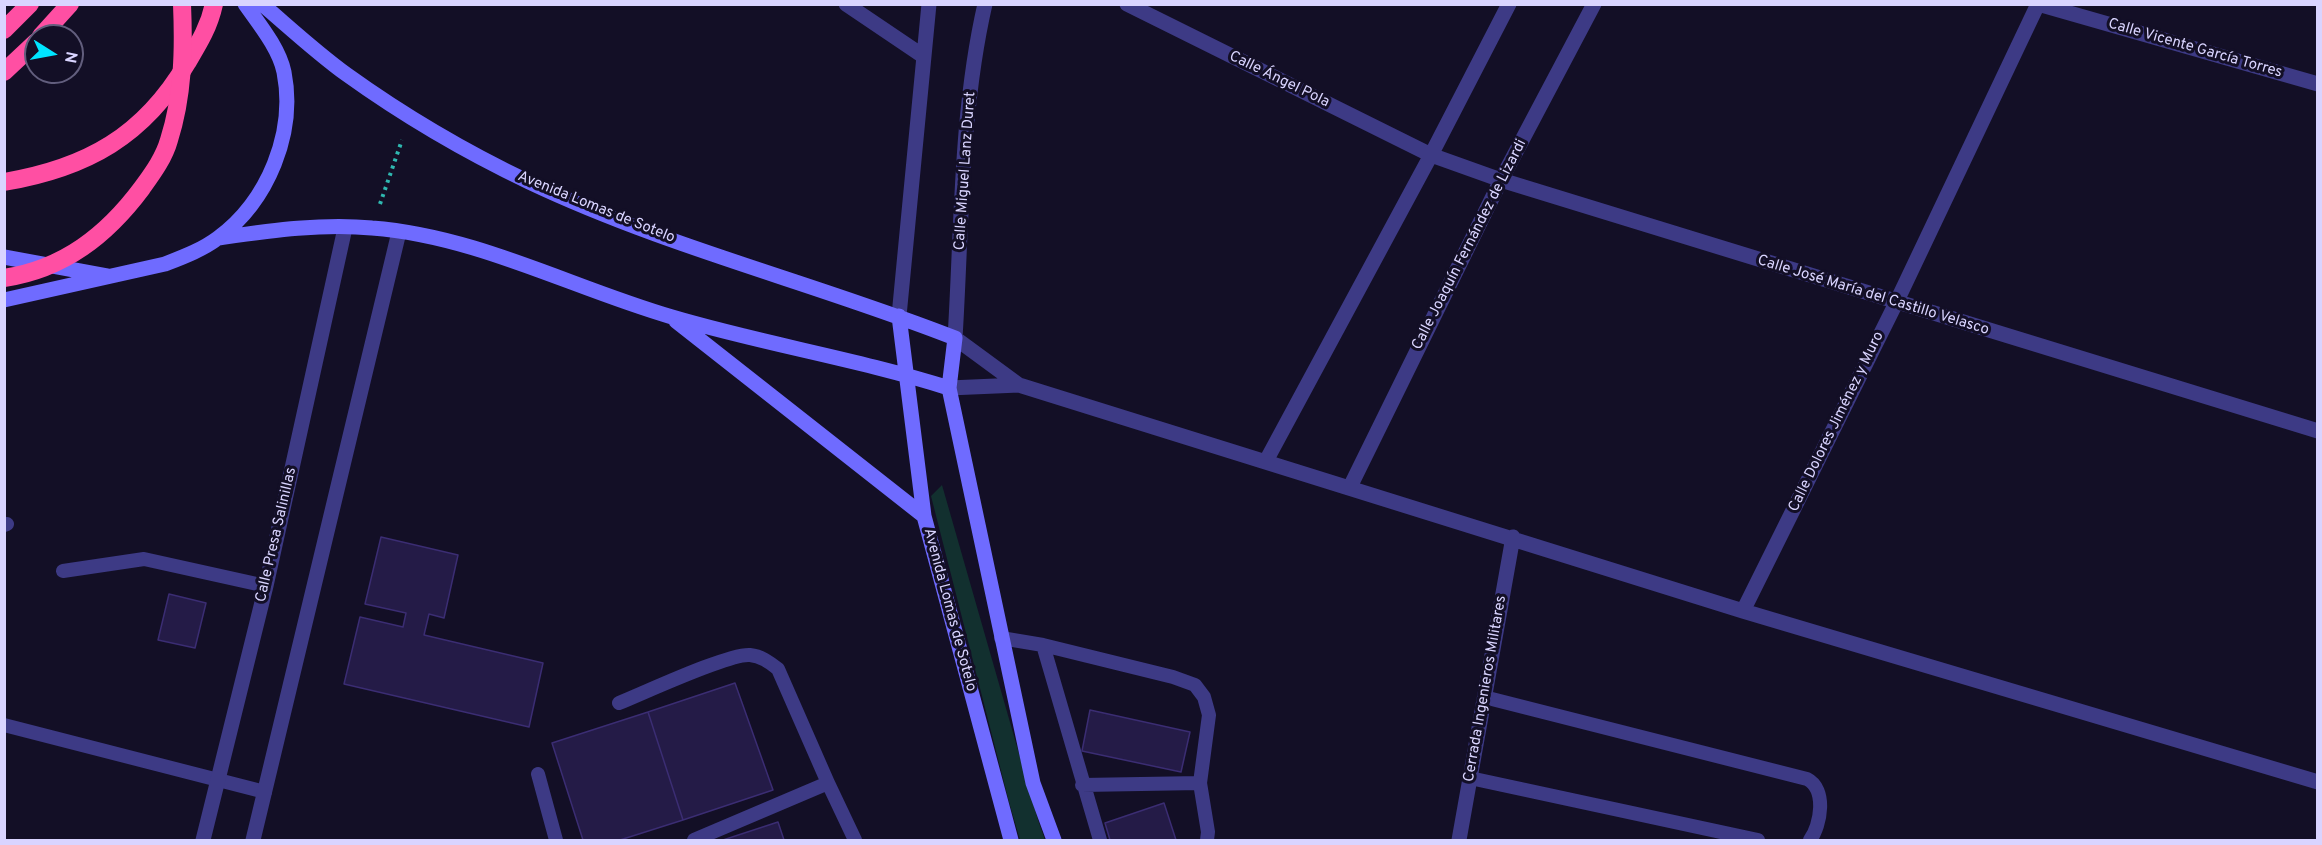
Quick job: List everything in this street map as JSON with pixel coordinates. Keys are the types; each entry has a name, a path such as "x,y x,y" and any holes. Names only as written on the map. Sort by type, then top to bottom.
{"highway":[{"path":"4,30 30,4"},
{"path":"52,24 70,4"},
{"path":"4,278 52,265 84,249 112,224 154,172 168,143 179,100 184,47 182,4"},
{"path":"4,182 65,168 124,137 162,100 180,74 209,26 214,4"},
{"path":"4,72 24,53"}],"main road":[{"path":"4,300 165,264 190,254 218,238 251,205 276,164 284,133 286,101 284,70 268,36 245,4"},
{"name":"Avenida Lomas de Sotelo","path":"262,4 345,73 410,116 530,183 710,253 899,316 955,338"},
{"path":"218,238 261,232 345,228 372,228 399,232 475,249 671,317 908,375 949,388"},
{"path":"4,257 91,271 111,277"},
{"name":"Avenida Lomas de Sotelo","path":"899,316 924,516 1011,840"},
{"path":"671,317 924,516"},
{"path":"955,338 949,388 1033,783 1054,840"}],"street":[{"path":"846,4 923,56"},
{"path":"899,316 923,56 930,4"},
{"name":"Calle Miguel Lanz Duret","path":"955,338 968,120 978,34 985,4"},
{"name":"Calle Ángel Pola","path":"1127,4 1431,154"},
{"path":"1266,461 1509,4"},
{"name":"Calle Joaquín Fernández de Lizardi","path":"1350,487 1501,180 1594,4"},
{"name":"Calle Vicente García Torres","path":"2038,4 2318,84"},
{"name":"Calle Dolores Jiménez y Muro","path":"1743,611 1896,303 2038,4"},
{"name":"Calle José María del Castillo Velasco","path":"1431,154 1501,180 2318,431"},
{"name":"Calle Presa Salinillas","path":"203,840 266,586 345,228"},
{"path":"253,840 399,232"},
{"path":"955,338 1019,385 1513,537 1743,611 2318,782"},
{"path":"949,388 1019,385"},
{"name":"Cerrada Ingenieros Militares","path":"1459,840 1513,537"}],"lane":[{"path":"63,571 144,559 266,586"},
{"path":"1001,638 1043,645 1173,677 1195,685 1204,697 1209,714 1200,783 1207,840"},
{"path":"1043,645 1082,785 1100,840"},
{"path":"619,703 725,660 748,654 766,659 778,669 855,840"},
{"path":"1484,697 1807,779 1815,783 1820,790 1814,834 1810,840"},
{"path":"4,725 264,792"},
{"path":"538,774 556,840"},
{"path":"1470,778 1758,840"},
{"path":"694,840 828,783"},
{"path":"1082,785 1200,783"}],"path":[{"path":"372,228 410,116"}],"green space":[{"path":"942,485 1045,840 1020,840 931,496"}],"building":[{"path":"381,537 458,555 444,618 429,614 424,635 543,663 529,727 344,684 360,617 403,627 406,613 365,604"},
{"path":"169,594 206,603 195,648 158,640"},
{"path":"735,683 773,790 683,820 648,712"},
{"path":"1090,710 1190,732 1181,772 1082,751"},
{"path":"648,712 683,820 620,840 583,840 552,743"},
{"path":"1164,803 1176,840 1110,840 1105,823"},
{"path":"778,822 784,840 723,840"}]}
